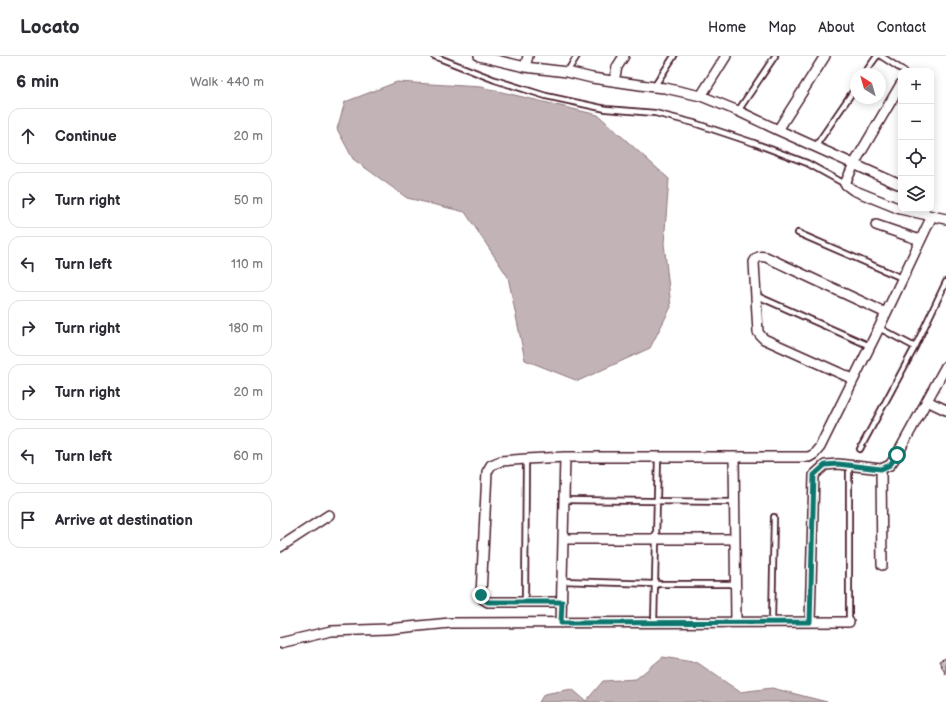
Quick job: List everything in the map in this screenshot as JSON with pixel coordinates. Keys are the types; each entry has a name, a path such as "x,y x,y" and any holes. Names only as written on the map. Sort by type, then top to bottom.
{"street":[{"path":"524,67 528,56"},
{"path":"614,81 617,67 624,56"},
{"path":"701,96 726,56"},
{"path":"778,130 825,56"},
{"path":"484,57 524,67 567,72 614,81 665,88 701,96 738,111 898,184"},
{"path":"898,89 854,164 844,184 853,190 900,209 946,219"},
{"path":"562,602 488,602 483,599 481,595 487,472 491,465 502,460 565,457 808,457 814,454 820,447 879,328 932,216"},
{"path":"876,225 920,240"},
{"path":"853,379 760,336 758,332 755,295 754,262 756,258 760,256 773,261 886,313"},
{"path":"810,622 814,475 825,465 838,464 881,469 890,465 944,372"},
{"path":"927,401 946,410"},
{"path":"561,623 565,457"},
{"path":"734,457 736,622"},
{"path":"881,469 882,566"},
{"path":"280,547 329,515"},
{"path":"563,539 735,539"},
{"path":"280,643 331,631 388,629 450,624 849,622"}],"lane":[{"path":"434,56 495,80 546,96 606,109 655,113 694,124 807,164 844,184"},
{"path":"567,72 577,56"},
{"path":"654,87 674,56"},
{"path":"738,111 775,56"},
{"path":"868,68 876,56"},
{"path":"881,56 899,68"},
{"path":"815,147 850,96"},
{"path":"798,233 902,278"},
{"path":"860,449 915,348 946,282"},
{"path":"755,295 870,346"},
{"path":"879,328 915,348"},
{"path":"654,623 658,457"},
{"path":"524,602 526,459"},
{"path":"848,465 849,622"},
{"path":"564,500 735,502"},
{"path":"772,622 774,517"},
{"path":"562,581 655,584 736,584"}],"shaded area":[{"path":"397,82 481,87 598,115 669,179 664,243 671,307 650,348 578,381 525,360 508,277 465,212 407,198 353,159 337,129 345,102"},
{"path":"663,657 698,663 740,692 772,688 827,702 539,702 544,694 572,689 586,701 603,681 636,679"}],"building":[{"path":"946,658 946,675 939,661"}],"route":[{"path":"481,595 483,599 488,602 562,602 561,623 810,622 814,475 825,465 838,464 881,469 890,465 897,455"}]}
